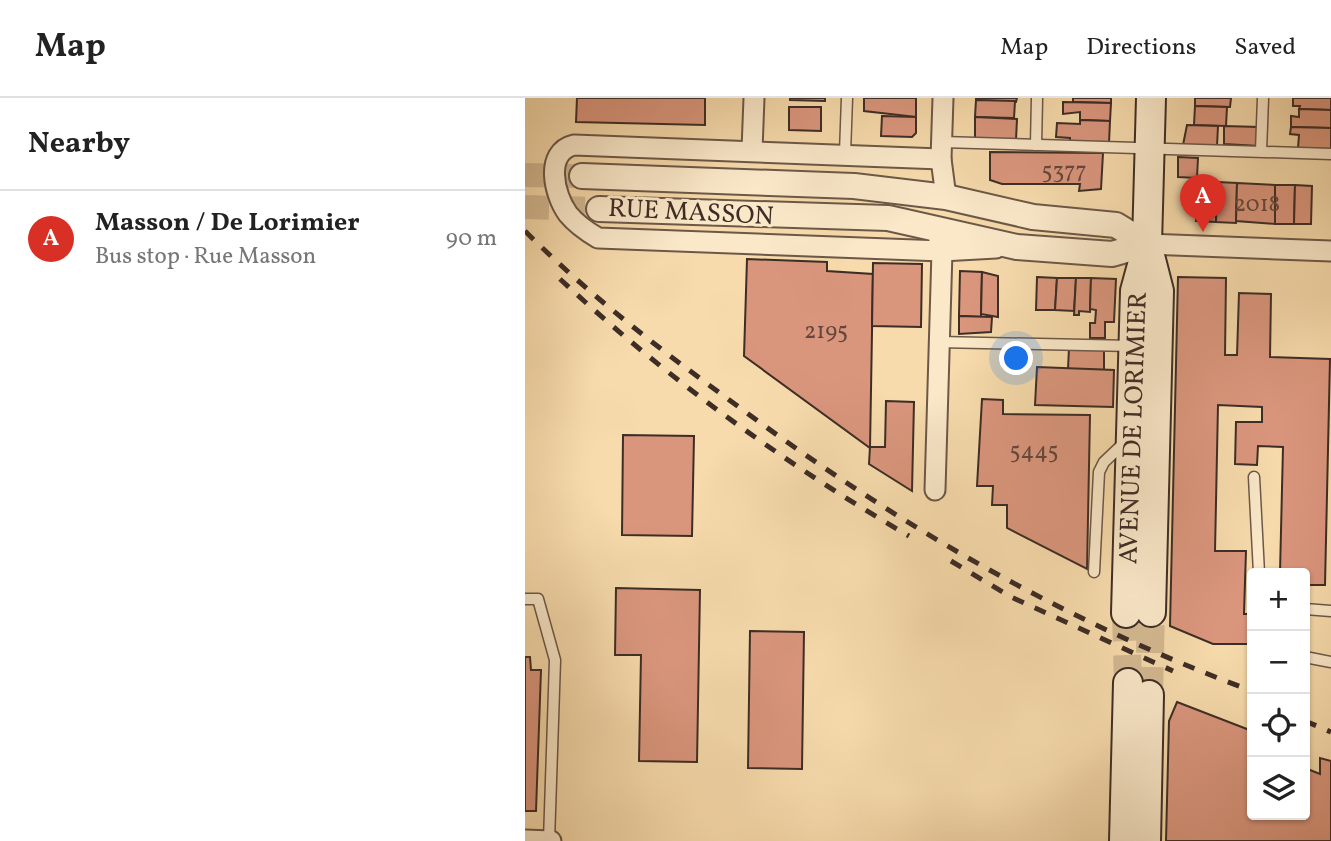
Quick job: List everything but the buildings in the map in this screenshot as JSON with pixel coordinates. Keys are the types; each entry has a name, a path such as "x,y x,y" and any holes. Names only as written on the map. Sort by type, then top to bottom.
{"main road":[{"name":"AVENUE DE LORIMIER","path":"1147,244 1159,291 1138,613 1130,438 1132,346 1135,291 1147,244 1151,98"},
{"path":"1124,841 1139,689 1146,841"}],"street":[{"path":"752,150 754,98"},
{"path":"943,98 941,150 946,197"},
{"name":"RUE MASSON","path":"941,150 845,153 565,147 558,153 555,168 557,194 580,228 598,238 939,240 1112,254 1147,244 1331,251"},
{"name":"RUE MASSON","path":"582,176 854,186 946,197 1033,217 1116,225 1147,244"},
{"name":"RUE MASSON","path":"599,209 888,218 939,240"},
{"path":"935,490 939,240"},
{"path":"525,840 550,841"}],"lane":[{"path":"845,153 847,98"},
{"path":"1036,145 1037,98"},
{"path":"1261,151 1263,98"},
{"path":"941,150 1036,145 1331,154"},
{"path":"939,342 1132,346"},
{"path":"1094,572 1099,472 1104,462 1130,438"},
{"path":"1254,477 1259,568"},
{"path":"525,599 538,599 555,660 550,841"},
{"path":"1310,609 1331,611"},
{"path":"1310,658 1331,662"}],"tunnel":[{"path":"525,175 582,176"},
{"path":"525,207 599,209"},
{"path":"1149,695 1151,612"},
{"path":"1126,613 1128,683"}],"railway":[{"path":"525,231 596,297 672,357 786,441 912,525 1043,599 1180,663 1247,689"},
{"path":"560,279 641,350 727,417 817,479 909,536"},
{"path":"951,561 1011,597 1173,671"},
{"path":"1310,723 1331,732"}],"place":[{"name":"Masson / De Lorimier","path":"1203,232"}]}
